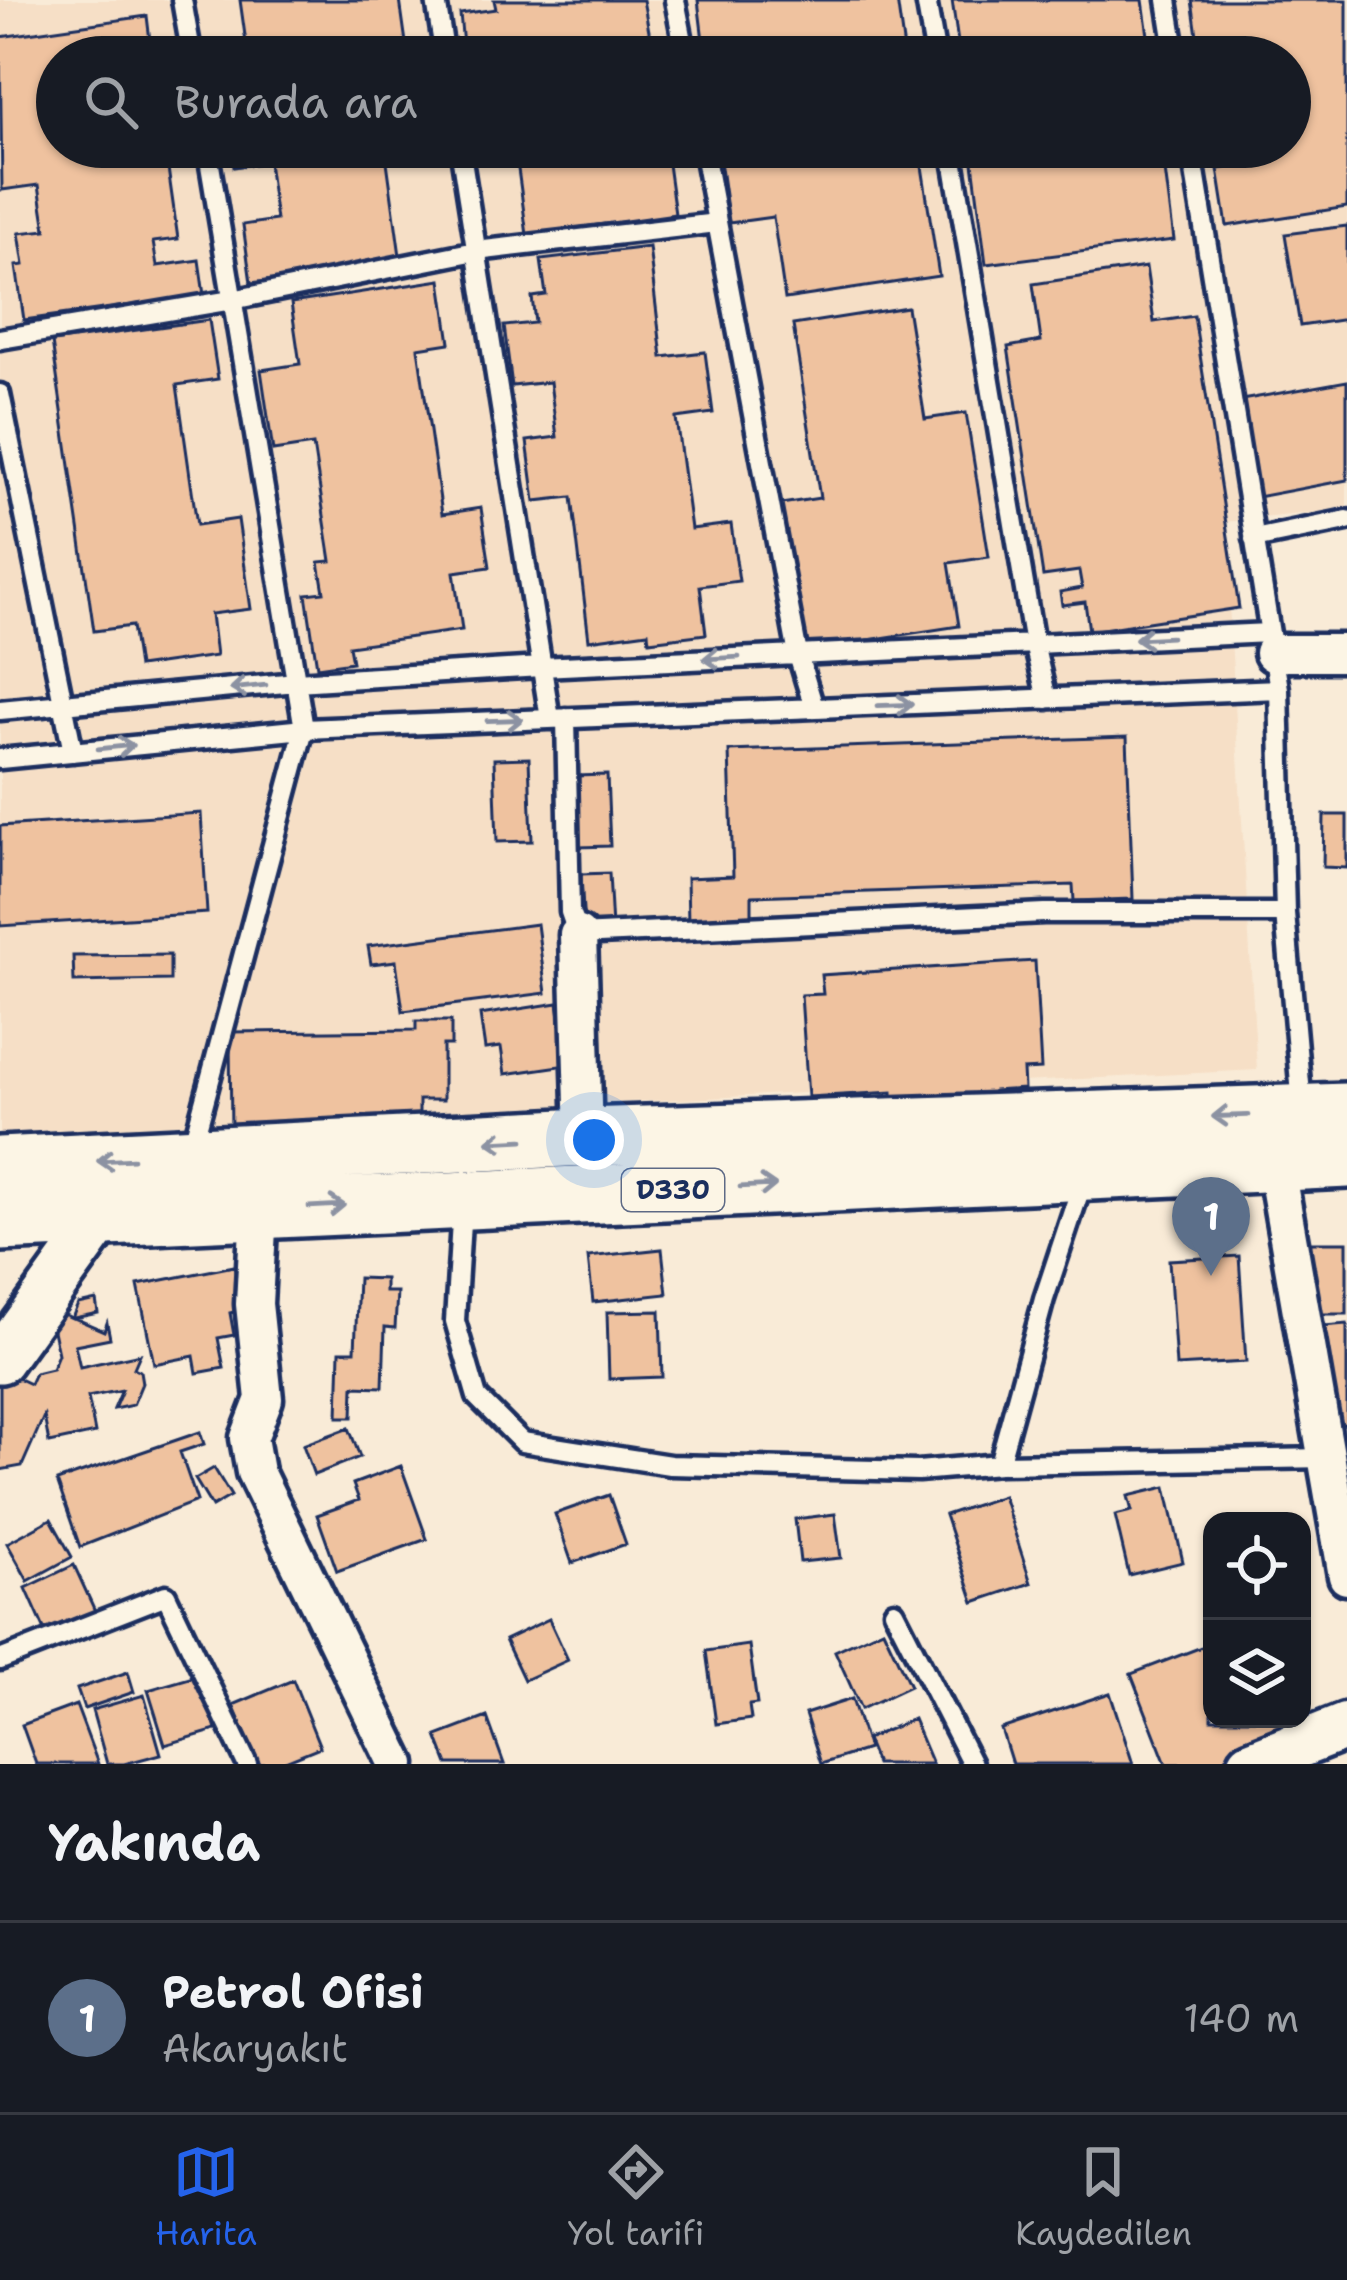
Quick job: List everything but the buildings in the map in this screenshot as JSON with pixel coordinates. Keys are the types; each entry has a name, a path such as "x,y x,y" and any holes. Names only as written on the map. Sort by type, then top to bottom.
{"main road":[{"name":"D330","path":"0,1166 584,1137 1325,1112"},
{"name":"D330","path":"0,1222 1347,1160"}],"street":[{"path":"1274,658 1347,653"},
{"path":"578,935 584,1137"},
{"path":"1275,1162 1347,1576"},
{"path":"259,1209 254,1304 264,1400 249,1438 255,1472 397,1764"},
{"path":"0,1360 104,1217"},
{"path":"1251,1764 1347,1726"}],"lane":[{"path":"182,0 188,36"},
{"path":"436,0 442,36"},
{"path":"675,0 682,36"},
{"path":"926,0 932,36"},
{"path":"1167,0 1173,36"},
{"path":"190,1156 304,729 210,168"},
{"path":"463,168 542,667 558,718 570,912 578,935 1044,913 1285,913"},
{"path":"707,168 799,655 814,708"},
{"path":"955,168 1047,698"},
{"path":"1194,168 1274,658 1285,913 1325,1112"},
{"path":"0,339 232,300 476,251 717,223"},
{"path":"0,394 73,752"},
{"path":"1254,538 1347,520"},
{"path":"0,710 296,682 1034,644 1274,658"},
{"path":"0,759 304,729 1047,698 1274,658"},
{"path":"999,1464 1044,1299 1087,1170"},
{"path":"462,1200 455,1321 477,1397 522,1442 670,1465 918,1471 999,1464 1327,1458"},
{"path":"0,1660 166,1595 247,1764"},
{"path":"894,1611 972,1764"}],"shaded area":[{"path":"0,0 1347,0 1347,509 1224,522 1257,1070 0,1134"}],"place":[{"name":"Petrol Ofisi","path":"1211,1276"}]}
